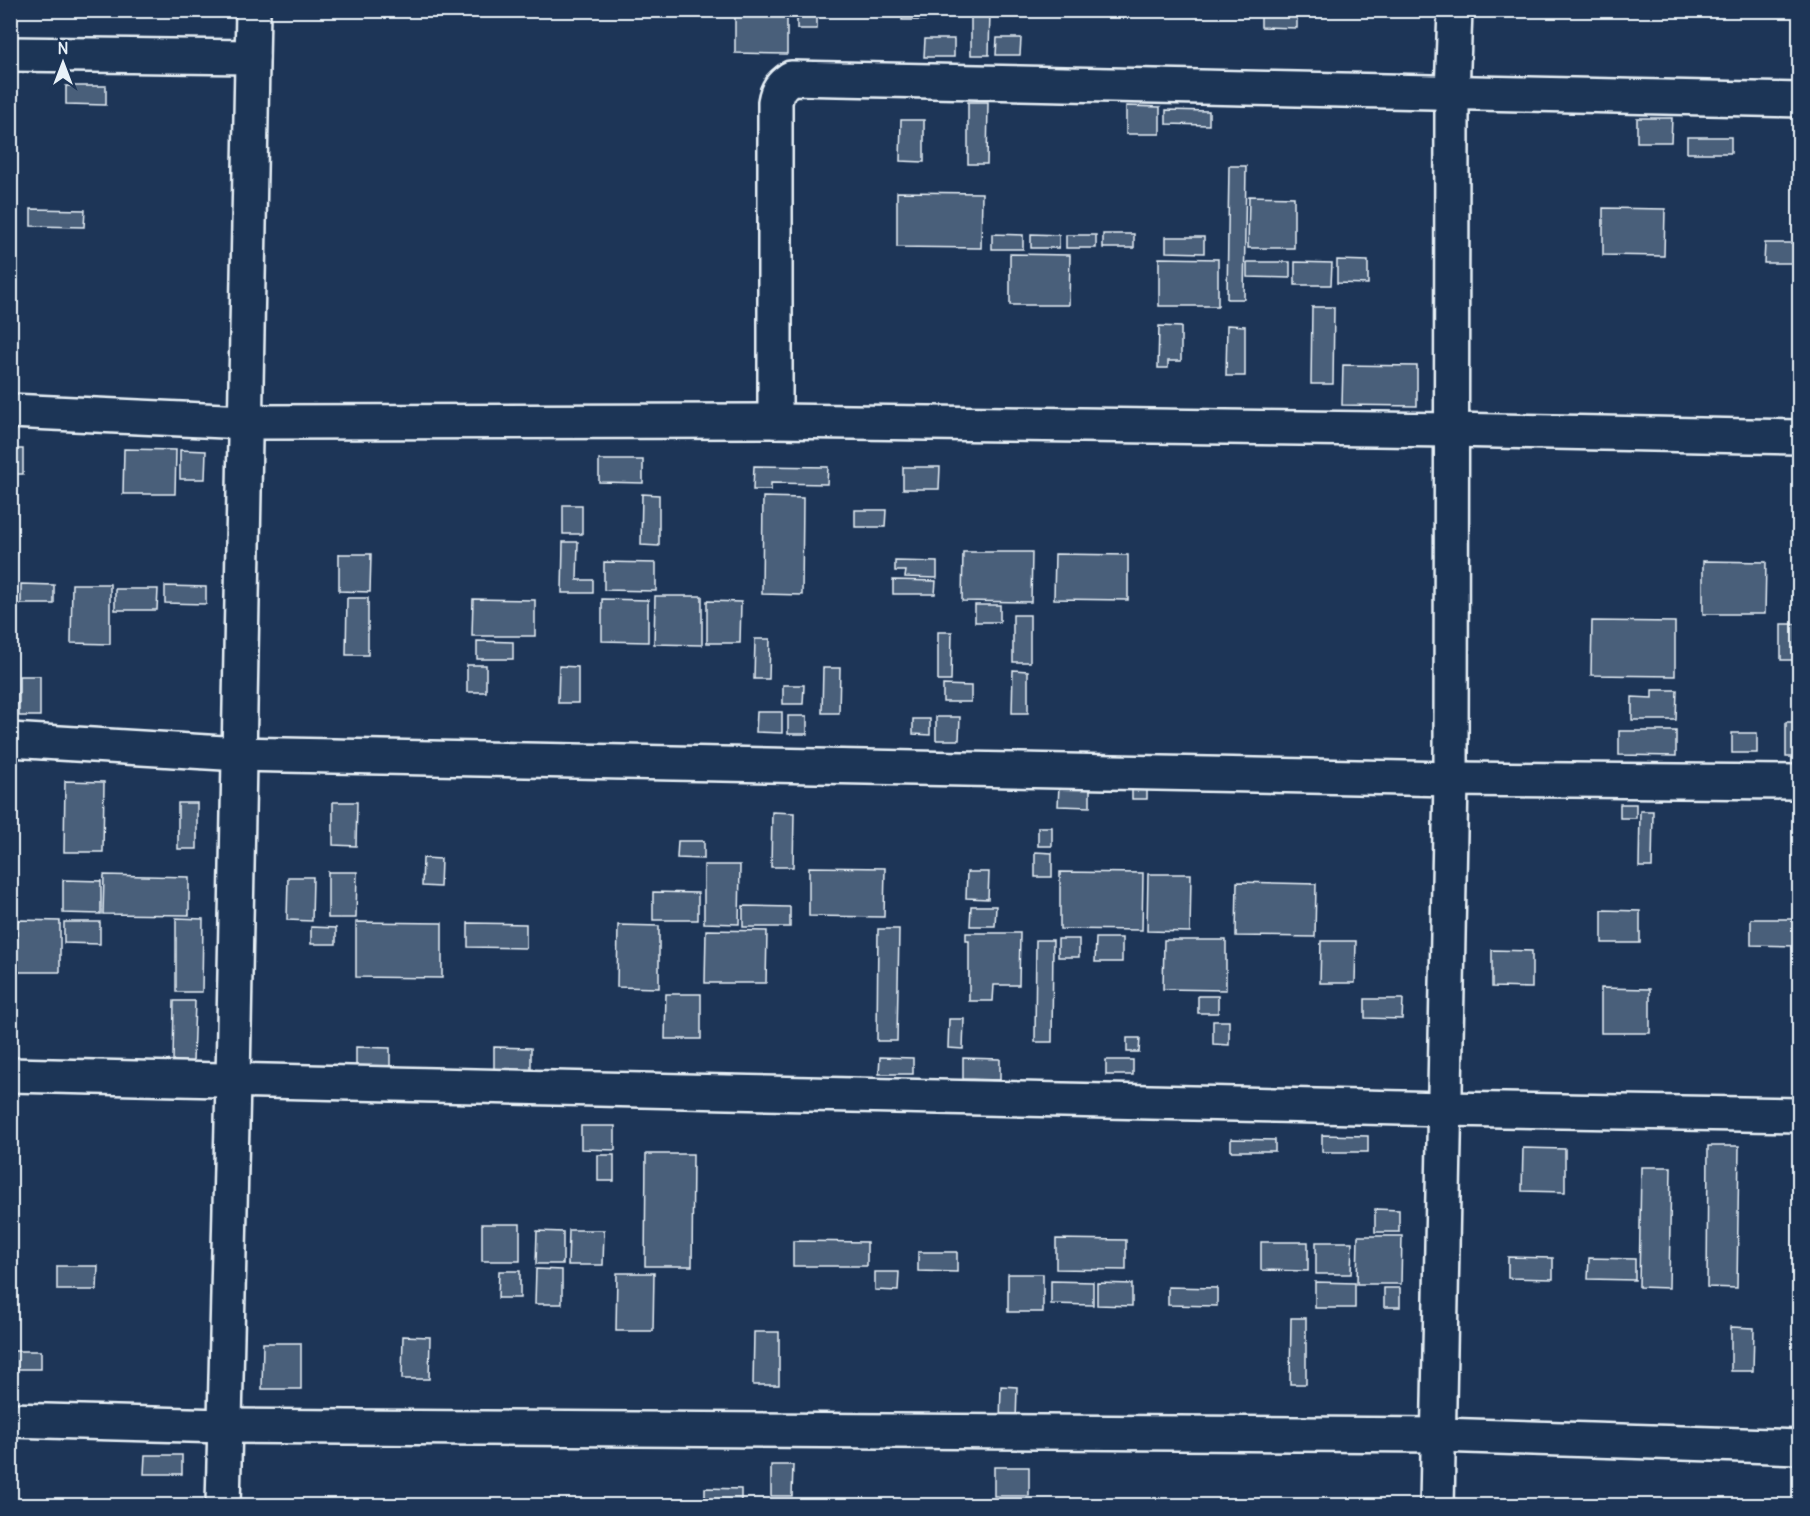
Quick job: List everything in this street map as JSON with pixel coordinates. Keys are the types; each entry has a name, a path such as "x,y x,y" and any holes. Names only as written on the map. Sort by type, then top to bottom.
{"street":[{"path":"223,1506 240,754 253,10"},
{"path":"1437,1506 1451,779 1450,430 1452,94 1455,10"},
{"path":"10,54 252,57"},
{"path":"775,420 775,102 777,91 791,78 1800,100"},
{"path":"10,411 246,422 775,420 1800,437"},
{"path":"10,740 240,754 1451,779 1800,782"},
{"path":"10,1075 1445,1109 1800,1115"},
{"path":"10,1420 224,1426 1439,1436 1800,1447"}],"building":[{"path":"735,10 787,10 787,54 735,53"},
{"path":"797,10 817,10 817,29 797,29"},
{"path":"902,10 931,10 931,20 902,20"},
{"path":"971,10 990,10 989,55 971,55"},
{"path":"1261,10 1297,10 1297,28 1261,27"},
{"path":"997,38 1021,38 1020,55 996,55"},
{"path":"925,39 954,39 954,57 924,57"},
{"path":"66,86 106,86 106,105 66,104"},
{"path":"968,102 988,102 987,164 968,164"},
{"path":"1126,106 1160,107 1160,134 1126,134"},
{"path":"1166,110 1209,111 1209,125 1166,124"},
{"path":"1637,118 1672,118 1671,142 1637,142"},
{"path":"901,120 924,120 924,162 900,161"},
{"path":"1687,137 1731,137 1731,153 1687,153"},
{"path":"1229,166 1246,166 1244,299 1227,299"},
{"path":"897,192 982,193 981,248 897,247"},
{"path":"1249,196 1294,197 1294,248 1248,248"},
{"path":"1603,208 1665,209 1664,256 1603,255"},
{"path":"31,209 85,210 84,227 31,226"},
{"path":"992,234 1023,235 1023,249 992,249"},
{"path":"1031,234 1059,235 1059,248 1031,248"},
{"path":"1103,234 1134,234 1134,248 1103,248"},
{"path":"1066,235 1096,235 1096,248 1066,248"},
{"path":"1166,237 1204,237 1204,253 1166,252"},
{"path":"1765,243 1797,243 1796,263 1764,263"},
{"path":"1010,254 1070,255 1069,305 1010,305"},
{"path":"1159,258 1218,259 1218,306 1159,306"},
{"path":"1337,260 1368,261 1368,284 1337,283"},
{"path":"1247,262 1290,262 1290,278 1247,277"},
{"path":"1295,262 1332,263 1331,285 1295,285"},
{"path":"1312,307 1334,307 1333,384 1311,384"},
{"path":"1227,325 1245,326 1245,376 1226,376"},
{"path":"1159,326 1181,327 1181,361 1168,361 1168,368 1158,368"},
{"path":"1343,365 1417,366 1417,406 1342,405"},
{"path":"10,449 23,449 23,474 10,474"},
{"path":"124,449 176,450 175,494 123,494"},
{"path":"180,450 206,451 205,479 180,479"},
{"path":"599,460 643,460 643,483 599,482"},
{"path":"754,466 828,467 827,484 771,483 771,490 753,490"},
{"path":"903,467 940,467 939,489 903,489"},
{"path":"642,494 659,495 659,546 641,545"},
{"path":"763,497 803,498 802,595 762,594"},
{"path":"563,505 582,505 582,534 563,534"},
{"path":"855,510 886,510 885,527 855,527"},
{"path":"563,542 578,542 577,580 593,580 593,593 562,593"},
{"path":"963,552 1032,552 1031,602 962,601"},
{"path":"339,554 371,554 370,592 339,591"},
{"path":"1055,554 1128,555 1128,600 1054,599"},
{"path":"895,561 937,562 937,578 905,577 906,571 895,571"},
{"path":"1703,561 1766,562 1765,614 1703,614"},
{"path":"604,562 656,563 656,591 604,590"},
{"path":"893,580 936,581 935,594 893,594"},
{"path":"21,584 54,585 54,604 21,604"},
{"path":"72,584 110,584 110,644 71,643"},
{"path":"165,586 206,587 206,604 165,603"},
{"path":"115,589 158,589 157,610 115,610"},
{"path":"655,596 702,596 702,645 654,644"},
{"path":"347,598 368,598 368,655 346,655"},
{"path":"473,599 535,600 535,636 472,636"},
{"path":"602,599 648,600 648,642 602,641"},
{"path":"707,601 741,602 740,643 707,643"},
{"path":"975,605 1000,605 1000,622 975,622"},
{"path":"1013,615 1030,615 1030,662 1013,662"},
{"path":"1592,621 1675,622 1675,676 1591,675"},
{"path":"1781,624 1800,624 1800,660 1781,660"},
{"path":"938,632 952,632 951,681 938,681"},
{"path":"755,639 770,639 769,679 754,679"},
{"path":"477,641 513,642 513,659 477,659"},
{"path":"467,665 486,665 486,692 467,692"},
{"path":"559,666 578,667 578,703 558,703"},
{"path":"823,668 840,668 839,713 822,713"},
{"path":"1013,670 1028,671 1028,713 1012,713"},
{"path":"19,676 40,676 40,716 19,716"},
{"path":"783,685 804,685 803,704 783,704"},
{"path":"943,685 971,686 971,702 943,702"},
{"path":"1652,690 1677,690 1676,720 1632,720 1632,697 1652,698"},
{"path":"757,712 782,712 782,733 756,732"},
{"path":"788,716 807,716 807,734 788,734"},
{"path":"936,717 960,717 959,740 936,740"},
{"path":"913,719 930,719 930,735 913,734"},
{"path":"1786,722 1800,722 1800,757 1786,757"},
{"path":"1619,731 1676,731 1676,756 1619,755"},
{"path":"1732,733 1757,733 1757,753 1732,753"},
{"path":"65,781 104,782 103,852 64,852"},
{"path":"1059,786 1090,786 1090,807 1058,806"},
{"path":"1132,787 1147,787 1147,799 1132,799"},
{"path":"333,802 357,802 356,846 333,845"},
{"path":"178,803 197,803 197,849 178,849"},
{"path":"1620,804 1636,804 1636,818 1620,818"},
{"path":"1640,811 1653,811 1652,867 1639,867"},
{"path":"772,812 794,813 793,867 771,867"},
{"path":"1038,827 1052,827 1052,846 1038,846"},
{"path":"678,841 704,841 704,859 677,858"},
{"path":"1035,852 1052,853 1052,877 1035,877"},
{"path":"423,858 441,859 440,887 422,886"},
{"path":"704,865 740,865 739,924 704,923"},
{"path":"809,867 885,868 884,917 809,916"},
{"path":"328,872 357,872 356,918 328,918"},
{"path":"967,872 989,872 988,899 966,898"},
{"path":"1060,872 1143,873 1142,930 1060,929"},
{"path":"1148,874 1191,874 1190,932 1147,931"},
{"path":"104,875 189,877 189,915 103,914"},
{"path":"288,877 313,877 312,921 287,920"},
{"path":"63,880 101,881 101,914 63,913"},
{"path":"1237,882 1316,884 1315,937 1236,936"},
{"path":"653,892 698,893 698,920 653,920"},
{"path":"743,906 790,907 790,927 743,927"},
{"path":"971,906 996,906 995,926 970,926"},
{"path":"1602,910 1640,911 1640,943 1602,943"},
{"path":"176,918 203,919 202,992 176,992"},
{"path":"1751,919 1800,919 1800,946 1751,945"},
{"path":"18,920 60,921 60,972 16,972"},
{"path":"64,922 100,922 100,944 64,943"},
{"path":"356,922 442,923 442,978 356,977"},
{"path":"468,923 526,924 526,948 468,947"},
{"path":"618,925 659,926 659,988 617,987"},
{"path":"311,927 336,928 336,944 311,944"},
{"path":"878,929 899,929 897,1041 877,1041"},
{"path":"706,930 767,931 766,983 705,983"},
{"path":"966,933 1020,933 1019,985 994,985 993,1001 969,1001 969,941 966,941"},
{"path":"1096,938 1122,938 1122,962 1095,962"},
{"path":"1058,939 1079,939 1079,957 1058,957"},
{"path":"1036,940 1053,940 1052,1042 1035,1042"},
{"path":"1164,940 1226,940 1226,990 1163,989"},
{"path":"1321,941 1356,941 1355,983 1320,983"},
{"path":"1492,950 1532,951 1532,988 1492,987"},
{"path":"1601,988 1650,989 1650,1033 1601,1033"},
{"path":"666,994 701,994 701,1039 665,1039"},
{"path":"1198,996 1218,996 1218,1013 1198,1013"},
{"path":"1365,999 1403,999 1402,1019 1365,1018"},
{"path":"174,1001 195,1001 193,1062 173,1062"},
{"path":"949,1019 964,1019 963,1049 948,1048"},
{"path":"1213,1021 1229,1021 1229,1045 1213,1044"},
{"path":"1127,1038 1140,1038 1139,1052 1127,1052"},
{"path":"356,1047 390,1048 390,1068 356,1067"},
{"path":"494,1047 531,1048 531,1073 494,1073"},
{"path":"880,1057 913,1058 913,1074 879,1074"},
{"path":"963,1058 1000,1059 1000,1080 963,1079"},
{"path":"1106,1060 1133,1060 1133,1075 1106,1075"},
{"path":"581,1126 615,1126 615,1150 581,1149"},
{"path":"1322,1135 1368,1136 1368,1152 1322,1152"},
{"path":"1231,1139 1275,1140 1275,1151 1231,1151"},
{"path":"1708,1146 1739,1146 1737,1288 1707,1287"},
{"path":"1523,1148 1565,1149 1565,1192 1522,1191"},
{"path":"646,1154 693,1154 692,1266 645,1266"},
{"path":"598,1155 614,1155 614,1181 598,1181"},
{"path":"1641,1167 1671,1167 1669,1288 1639,1287"},
{"path":"1375,1209 1399,1210 1399,1232 1375,1232"},
{"path":"482,1224 520,1224 520,1261 482,1261"},
{"path":"569,1230 604,1230 603,1265 568,1265"},
{"path":"537,1231 563,1232 563,1264 536,1264"},
{"path":"1358,1236 1402,1236 1401,1284 1357,1284"},
{"path":"1056,1239 1126,1240 1126,1270 1056,1269"},
{"path":"793,1241 867,1242 867,1266 793,1266"},
{"path":"1261,1242 1308,1242 1308,1271 1261,1270"},
{"path":"1316,1242 1352,1242 1351,1274 1316,1274"},
{"path":"918,1252 957,1252 957,1272 918,1271"},
{"path":"1508,1257 1553,1258 1553,1279 1508,1278"},
{"path":"1589,1258 1635,1259 1635,1280 1588,1279"},
{"path":"57,1266 98,1266 97,1290 57,1290"},
{"path":"536,1269 562,1270 562,1304 535,1304"},
{"path":"499,1271 520,1271 520,1298 498,1298"},
{"path":"875,1272 899,1272 898,1291 875,1290"},
{"path":"617,1273 654,1273 653,1331 616,1331"},
{"path":"1008,1274 1043,1274 1043,1312 1008,1312"},
{"path":"1051,1281 1093,1282 1093,1305 1051,1304"},
{"path":"1315,1282 1355,1283 1355,1308 1315,1308"},
{"path":"1097,1283 1132,1284 1132,1306 1097,1305"},
{"path":"1168,1287 1217,1288 1217,1306 1168,1305"},
{"path":"1384,1288 1400,1288 1400,1307 1384,1307"},
{"path":"1291,1318 1306,1318 1306,1384 1290,1384"},
{"path":"1731,1327 1754,1328 1753,1371 1731,1371"},
{"path":"754,1332 779,1332 779,1385 753,1385"},
{"path":"403,1336 430,1337 429,1379 402,1379"},
{"path":"263,1343 301,1343 301,1389 262,1389"},
{"path":"10,1351 41,1351 41,1369 10,1369"},
{"path":"1001,1386 1017,1387 1016,1423 1000,1422"},
{"path":"145,1455 182,1455 182,1474 144,1474"},
{"path":"771,1465 793,1465 792,1496 771,1496"},
{"path":"994,1467 1029,1467 1029,1496 994,1496"},
{"path":"705,1488 741,1489 741,1506 705,1506"}]}
